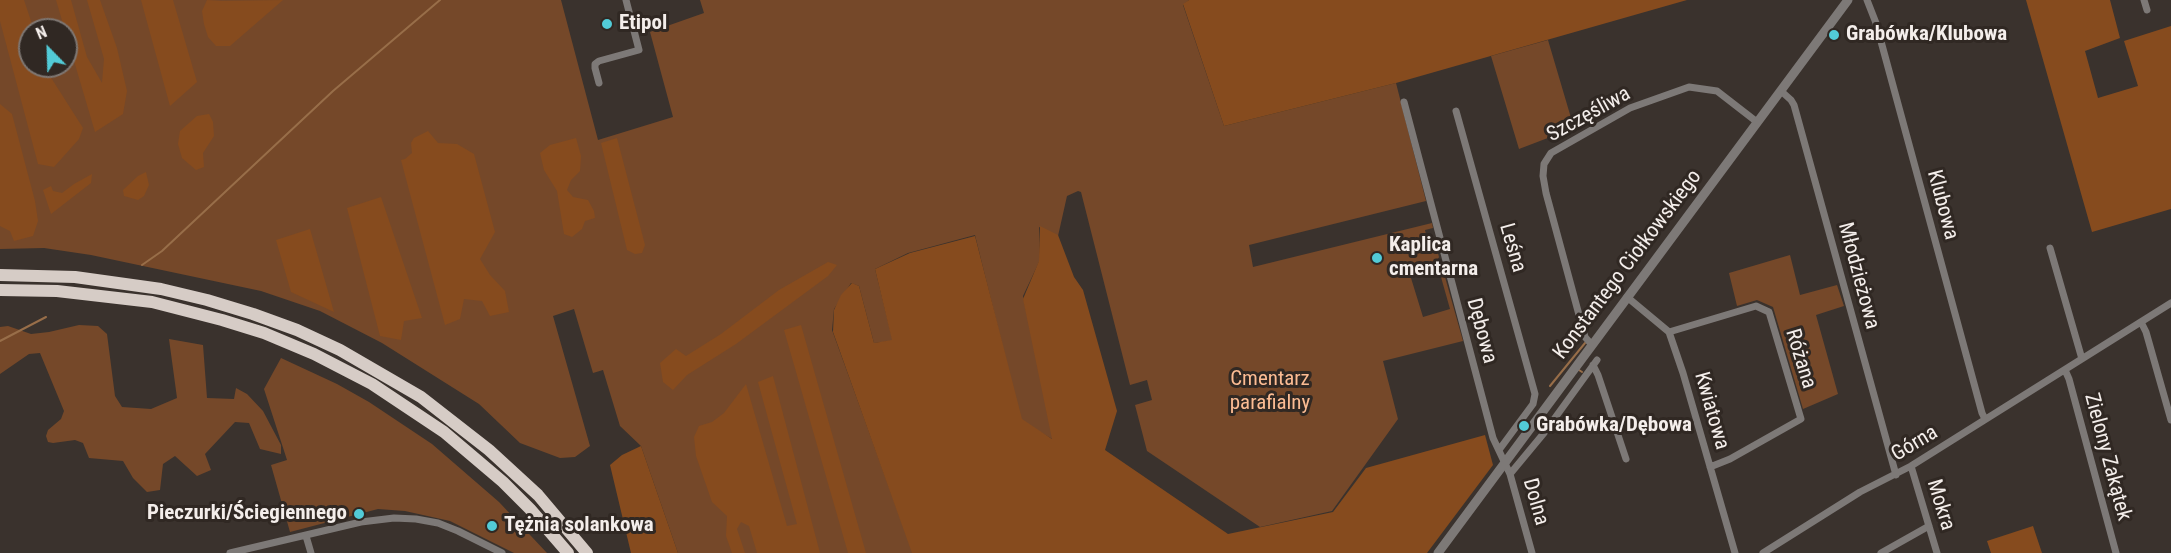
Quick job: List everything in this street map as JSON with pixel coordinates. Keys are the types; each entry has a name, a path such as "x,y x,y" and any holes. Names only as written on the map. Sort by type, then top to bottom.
{"highway":[{"path":"0,275 75,277 160,289 253,314 340,350 421,397 489,450 537,495 587,553"},
{"path":"0,290 82,293 182,308 264,333 333,363 411,409 462,446 530,509 568,553"},
{"path":"333,363 340,350"}],"street":[{"path":"599,83 595,64 639,50 626,0"},
{"name":"Konstantego Ciołkowskiego","path":"1438,553 1848,0"},
{"name":"Klubowa","path":"1867,0 1876,23 1985,419"},
{"path":"2144,0 2147,10"},
{"name":"Szczęśliwa","path":"1592,345 1585,337 1546,193 1543,170 1551,153 1561,145 1630,108 1689,87 1717,91 1757,122"},
{"name":"Młodzieżowa","path":"1780,91 1794,105 1896,475"},
{"name":"Dębowa","path":"1404,102 1487,417 1496,446 1505,461"},
{"name":"Leśna","path":"1456,111 1536,394 1533,404 1499,450"},
{"path":"2050,248 2082,359"},
{"path":"1627,297 1669,332"},
{"name":"Górna","path":"1763,553 1860,492 1911,466 2171,303"},
{"name":"Różana","path":"1669,332 1756,306 1769,312 1801,419 1731,459 1710,467"},
{"path":"2141,322 2146,332 2171,420"},
{"name":"Kwiatowa","path":"1669,332 1735,553"},
{"path":"1510,474 1544,433 1595,362 1626,459"},
{"name":"Zielony Zakątek","path":"2065,370 2116,553"},
{"name":"Dolna","path":"1505,461 1532,553"},
{"name":"Mokra","path":"1911,466 1937,553"},
{"path":"230,553 385,518 416,519 451,528 497,552"},
{"path":"1881,553 1929,526"},
{"path":"306,536 311,553"}],"green space":[{"name":"Cmentarz parafialny","path":"0,0 561,0 598,140 673,117 650,32 704,13 700,0 1189,0 1183,5 1224,126 1396,83 1426,201 1249,245 1253,267 1432,223 1433,228 1425,230 1428,244 1435,242 1439,257 1437,261 1406,268 1409,277 1411,274 1416,274 1411,278 1423,317 1450,309 1439,270 1433,269 1439,267 1443,270 1463,341 1383,361 1398,419 1332,511 1260,527 1147,451 1135,405 1152,400 1147,380 1130,385 1081,192 1078,191 1067,196 1058,236 1039,227 1040,260 1023,296 1054,440 1021,421 975,235 908,253 875,269 893,341 874,343 859,286 851,283 834,309 832,330 913,553 678,553 641,446 620,426 603,370 593,373 574,309 553,316 590,446 575,457 560,458 520,443 479,404 382,343 320,311 261,291 91,255 44,248 0,249"},
{"path":"1548,40 1574,128 1519,149 1491,56"},
{"path":"1790,255 1800,295 1837,285 1844,306 1816,315 1838,394 1803,409 1773,307 1757,300 1737,306 1729,273"},
{"path":"79,325 98,326 107,334 115,396 122,407 151,409 177,398 169,339 203,345 207,398 234,399 236,388 247,394 263,411 281,445 281,454 260,449 249,423 235,422 205,454 211,470 197,476 175,456 163,464 160,490 147,492 133,478 123,461 89,458 83,443 75,440 48,442 46,436 48,430 61,419 64,411 40,353 29,354 0,374 0,327 8,326 31,334"},
{"path":"281,358 369,402 432,444 499,502 547,553 514,553 450,521 405,511 378,509 290,532 271,465 287,460 264,389"}],"shaded area":[{"path":"0,0 24,0 30,18 18,18 18,78 51,78 83,128 79,139 54,167 38,164 0,21"},
{"path":"56,0 71,0 76,18 61,18"},
{"path":"87,0 100,0 117,48 127,91 123,114 95,132 78,74 78,25 87,57 102,83 104,59"},
{"path":"141,0 173,0 197,82 170,106"},
{"path":"207,0 283,0 230,46 216,46 208,37 204,24 202,11"},
{"path":"1189,0 1687,0 1396,83 1224,126 1183,4"},
{"path":"2026,0 2110,0 2120,38 2085,51 2098,98 2138,86 2124,41 2171,26 2171,209 2092,232"},
{"path":"0,104 12,114 35,201 38,221 33,236 14,241 10,231 0,226"},
{"path":"209,114 213,122 214,136 203,153 204,167 196,170 182,158 178,144 180,131 197,116"},
{"path":"428,131 438,143 457,144 474,154 495,232 480,259 490,275 505,291 509,312 490,316 482,301 464,299 460,319 445,325 401,160 412,153 411,143 414,138"},
{"path":"576,138 581,156 580,171 571,180 567,190 573,197 588,200 595,218 585,221 582,229 572,237 564,234 557,191 544,170 540,153 550,145"},
{"path":"617,138 645,245 642,253 635,254 627,250 601,143"},
{"path":"146,172 149,185 144,196 138,200 124,196 123,190"},
{"path":"92,174 91,183 51,214 43,190 51,186 53,191 62,193"},
{"path":"381,197 422,318 404,321 401,340 380,336 347,208"},
{"path":"1040,226 1058,235 1074,277 1083,290 1117,411 1105,450 1228,534 1333,512 1366,468 1485,435 1493,465 1427,553 912,553 833,332 834,310 841,295 852,283 859,286 874,343 892,340 875,269 910,253 975,236 1022,419 1052,439 1023,299 1039,261"},
{"path":"310,229 334,312 291,292 276,240"},
{"path":"828,262 837,265 828,276 736,344 687,375 673,390 663,382 660,363 676,349 686,356 721,334 779,290"},
{"path":"801,325 866,553 848,553 784,330"},
{"path":"773,376 820,553 757,553 749,526 741,522 737,529 745,553 732,553 726,536 727,516 712,502 696,456 694,437 699,426 712,422 724,413 746,384 787,526 797,524 758,382"},
{"path":"641,446 678,553 631,553 610,465 622,455"},
{"path":"2033,526 2042,553 1991,553 1987,541"}],"waterway":[{"path":"142,265 162,251 333,91 440,0"},
{"path":"0,341 46,317"},
{"path":"1550,386 1585,343"}],"place":[{"name":"Etipol","path":"607,24"},
{"name":"Grabówka/Klubowa","path":"1834,35"},
{"name":"Kaplica cmentarna","path":"1377,258"},
{"name":"Grabówka/Dębowa","path":"1524,426"},
{"name":"Pieczurki/Ściegiennego","path":"359,514"},
{"name":"Tężnia solankowa","path":"492,526"}]}
